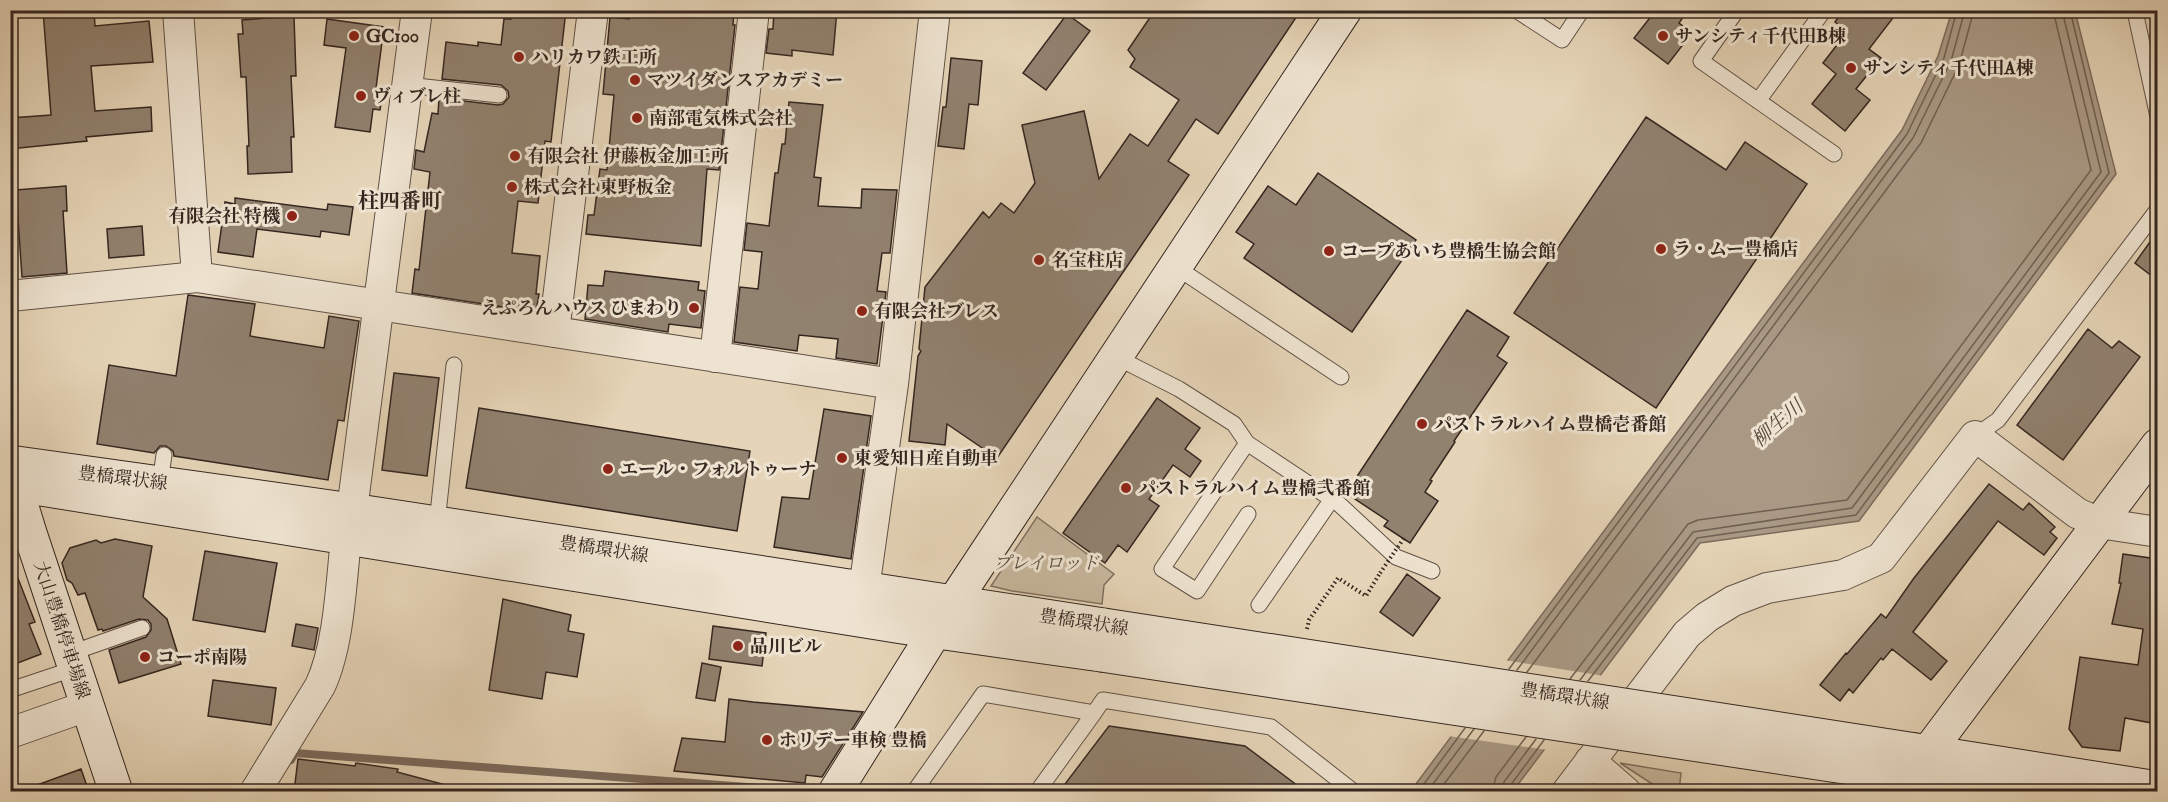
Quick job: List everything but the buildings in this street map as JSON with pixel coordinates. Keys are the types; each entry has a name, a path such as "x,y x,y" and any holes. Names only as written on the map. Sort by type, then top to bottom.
{"main road":[{"path":"835,792 953,603 1345,10"},
{"path":"1919,760 2157,445"},
{"name":"豊橋環状線","path":"12,476 162,468 349,524 437,523 953,603 1102,640 1919,760 2157,788"},
{"name":"豊橋環状線","path":"12,476 349,524 936,633 1102,640"},
{"name":"大山豊橋停車場線","path":"12,476 116,792"},
{"name":"豊橋環状線","path":"1919,760 2007,792"}],"street":[{"path":"178,10 197,278"},
{"path":"255,792 320,686 327,671 335,634 417,10"},
{"path":"554,332 593,10"},
{"path":"715,357 754,10"},
{"path":"864,589 893,384 935,10"},
{"path":"10,296 197,278 893,384"},
{"path":"1567,792 1687,634 1707,617 1733,601 1767,588 1843,574 1881,558 1975,435 2077,513 2099,523 2157,532"},
{"path":"10,733 87,706"},
{"path":"1590,761 1626,792"}],"lane":[{"path":"1516,10 1562,40 1582,10"},
{"path":"1737,10 1701,61 1834,154"},
{"path":"1758,101 1824,10"},
{"path":"2137,10 2136,16 2157,117"},
{"path":"407,85 499,95"},
{"path":"1975,435 1998,420 2157,210"},
{"path":"1176,267 1341,377"},
{"path":"1116,357 1179,389 1234,424 1247,443 1332,499 1396,557 1432,572"},
{"path":"437,523 454,365"},
{"path":"1247,443 1162,569 1197,591 1248,514"},
{"path":"1259,605 1332,499"},
{"path":"10,690 142,628"},
{"path":"914,792 983,694 1094,713"},
{"path":"1037,792 1103,700 1271,727 1354,792"}],"path":[{"path":"1307,630 1309,620 1338,579 1365,596 1404,538"}],"green space":[{"name":"プレイロッド","path":"1037,517 1114,574 1104,585 1102,604 991,586"},
{"path":"1620,763 1681,773 1679,791 1663,791"}],"water":[{"name":"柳生川","path":"1952,11 2075,11 2116,174 1859,521 1700,543 1513,791 1410,792 1902,130 1938,56"}],"pier":[{"path":"1504,660 1604,676 1548,750 1448,736"}],"waterway":[{"path":"291,760 295,753 815,792"}],"place":[{"name":"GC100","path":"354,36"},
{"name":"サンシティ千代田B棟","path":"1663,36"},
{"name":"ハリカワ鉄工所","path":"519,57"},
{"name":"サンシティ千代田A棟","path":"1851,68"},
{"name":"マツイダンスアカデミー","path":"635,80"},
{"name":"ヴィブレ柱","path":"361,96"},
{"name":"南部電気株式会社","path":"637,118"},
{"name":"有限会社 伊藤板金加工所","path":"515,156"},
{"name":"株式会社 東野板金","path":"512,187"},
{"name":"有限会社 特機","path":"292,216"},
{"name":"ラ・ムー豊橋店","path":"1661,249"},
{"name":"コープあいち豊橋生協会館","path":"1329,251"},
{"name":"名宝柱店","path":"1039,260"},
{"name":"えぷろんハウス ひまわり","path":"694,308"},
{"name":"有限会社ブレス","path":"862,311"},
{"name":"パストラルハイム豊橋壱番館","path":"1422,424"},
{"name":"東愛知日産自動車","path":"842,458"},
{"name":"エール・フォルトゥーナ","path":"608,469"},
{"name":"パストラルハイム豊橋弐番館","path":"1126,488"},
{"name":"品川ビル","path":"738,646"},
{"name":"コーポ南陽","path":"145,657"},
{"name":"ホリデー車検 豊橋","path":"767,740"}],"district":[{"name":"柱四番町","path":"400,201"}]}
